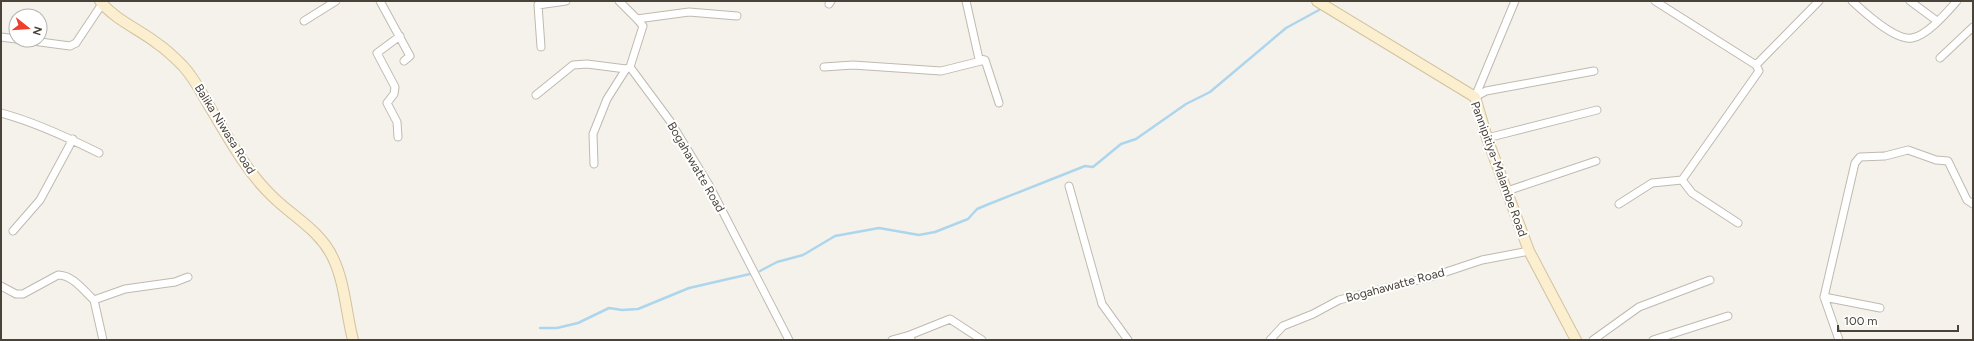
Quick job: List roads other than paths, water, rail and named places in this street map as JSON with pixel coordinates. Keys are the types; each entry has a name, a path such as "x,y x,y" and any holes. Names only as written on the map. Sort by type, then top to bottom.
{"street":[{"path":"304,22 336,1"},
{"path":"380,1 410,56 404,61"},
{"path":"541,47 538,5 566,1"},
{"path":"594,164 594,134 607,99 628,68 643,26 638,19 619,1"},
{"path":"966,1 979,59 984,60"},
{"name":"Pannipitiya-Malambe Road","path":"1317,1 1475,97 1487,138 1529,251 1576,340"},
{"path":"1475,97 1515,1"},
{"path":"1619,204 1652,183 1682,180 1759,71 1756,65 1655,1"},
{"path":"1756,65 1819,1"},
{"path":"1852,1 1897,36 1911,39 1924,33 1957,1"},
{"path":"1910,1 1937,21"},
{"path":"48,43 70,46 76,43 101,3"},
{"name":"Balika Niwasa Road","path":"101,3 122,21 158,44 184,67 195,80 230,141 252,172 272,196 314,230 325,244 333,258 338,274 353,340"},
{"path":"638,19 689,12 737,16"},
{"path":"1940,58 1973,27"},
{"path":"398,137 397,122 387,103 394,94 395,87 377,53 400,36"},
{"path":"824,67 853,65 941,71 984,60"},
{"path":"984,60 999,103"},
{"path":"536,95 573,65 587,64 628,68"},
{"name":"Bogahawatte Road","path":"628,68 670,121 709,185 789,340"},
{"path":"1475,97 1486,91 1594,71"},
{"path":"1487,138 1597,110"},
{"path":"1,113 27,120 72,139 99,153"},
{"path":"13,231 40,200 72,139"},
{"path":"1840,340 1824,297 1855,163 1860,157 1885,156 1908,150 1936,160 1948,161 1967,200 1973,204"},
{"path":"1507,191 1596,161"},
{"path":"1682,180 1692,193 1738,223"},
{"path":"1069,186 1102,304 1128,340"},
{"name":"Bogahawatte Road","path":"1270,340 1283,326 1313,314 1339,300 1434,276 1482,260 1529,251"},
{"path":"1,286 16,294 23,294 58,275 64,275 77,284 94,300 103,340"},
{"path":"94,300 125,289 174,282 188,277"},
{"path":"1593,340 1639,307 1710,280"},
{"path":"1824,297 1880,308"},
{"path":"1653,340 1728,316"},
{"path":"892,340 911,338 950,319 982,340"}],"waterway":[{"path":"760,271 777,262 803,255 835,236 879,228 919,235 935,232 968,219 977,209 989,204 1085,166 1093,167 1121,144 1136,139 1186,104 1210,92 1286,28 1319,10"},
{"path":"540,328 557,328 578,323 609,308 622,310 638,309 689,288 750,274"}]}
